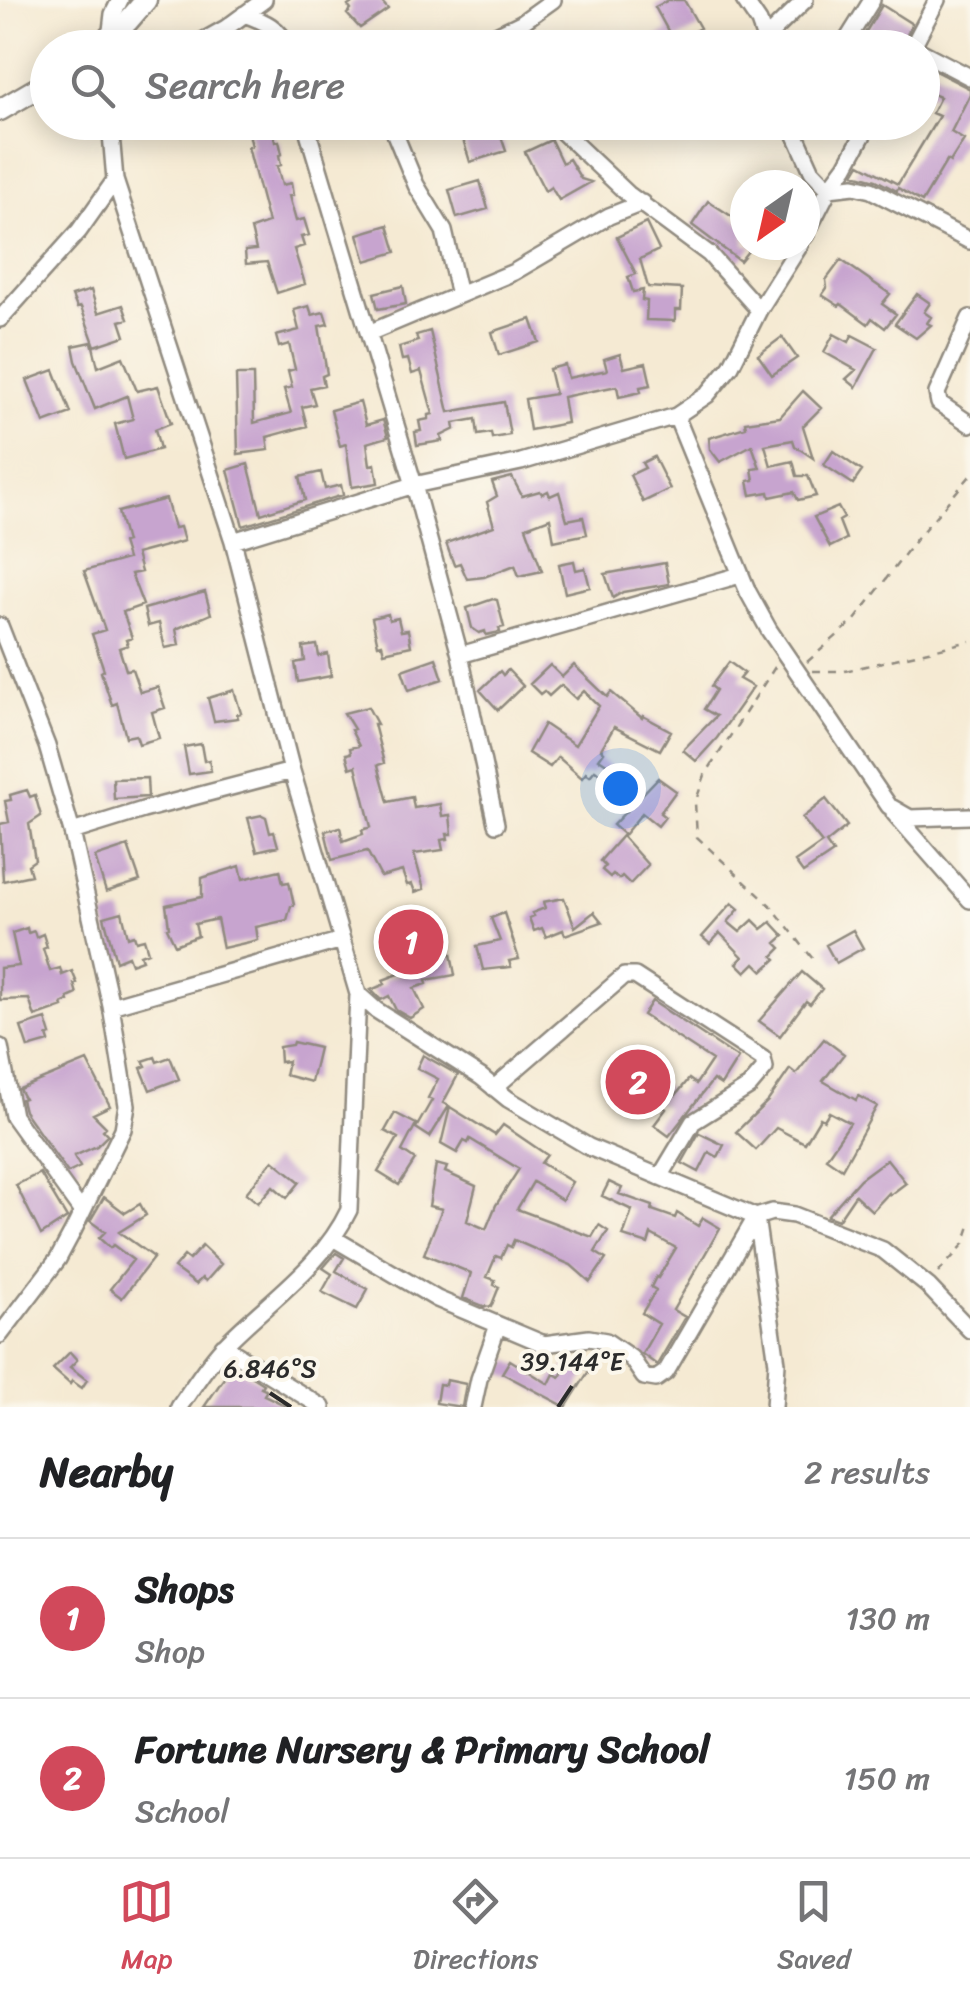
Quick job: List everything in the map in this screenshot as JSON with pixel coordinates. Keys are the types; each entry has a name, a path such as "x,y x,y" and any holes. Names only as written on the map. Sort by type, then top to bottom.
{"street":[{"path":"109,30 120,0"},
{"path":"118,30 146,0"},
{"path":"219,30 264,0"},
{"path":"506,30 553,0"},
{"path":"744,0 760,30"},
{"path":"779,30 806,0"},
{"path":"853,30 872,0"},
{"path":"922,30 937,0"},
{"path":"244,14 278,30"},
{"path":"940,61 970,77"},
{"path":"0,110 30,92"},
{"path":"111,140 114,180 233,542 292,771 358,994 351,1198 333,1238 302,1274 223,1346 178,1407"},
{"path":"311,140 414,485 460,655 496,824"},
{"path":"397,140 416,185 444,231 459,295"},
{"path":"571,140 628,194 709,254 759,310"},
{"path":"798,140 812,171 829,189"},
{"path":"820,207 860,140"},
{"path":"0,320 80,231 114,180"},
{"path":"829,189 854,186 871,190 970,241"},
{"path":"371,332 514,272 609,216 642,203"},
{"path":"233,542 414,485 521,462 676,416 707,395 731,366 759,310 791,260"},
{"path":"970,318 937,394 939,403 970,424"},
{"path":"676,416 740,575 768,630 889,806 970,900"},
{"path":"460,655 740,575"},
{"path":"0,626 48,746 72,832 111,1006 127,1105 126,1118 58,1259 0,1335"},
{"path":"72,832 292,771"},
{"path":"889,806 910,818 970,816"},
{"path":"111,1006 342,940"},
{"path":"494,1088 624,976 635,976 763,1059 766,1068 749,1087 693,1122 660,1176"},
{"path":"358,994 376,1010 589,1148 756,1217 772,1212 794,1216 898,1259 970,1330"},
{"path":"0,1047 13,1116 82,1212"},
{"path":"333,1238 437,1299 544,1344 601,1340 616,1346 631,1358 644,1378 656,1380 666,1372 756,1217"},
{"path":"756,1217 777,1363 774,1407"},
{"path":"473,1407 498,1326"},
{"path":"223,1346 322,1407"}],"path":[{"path":"796,670 840,636 970,476"},
{"path":"796,670 845,671 970,642"},
{"path":"784,653 705,775 696,803 697,838 772,908 813,958"},
{"path":"928,1286 964,1244 970,1226"}],"building":[{"path":"356,0 380,0 388,9 360,28 347,14 351,10 348,6"},
{"path":"669,0 684,0 700,28 667,30 655,7"},
{"path":"882,5 912,24 909,30 867,30"},
{"path":"940,74 970,89 951,132 964,140 922,202 898,188 897,191 854,174 860,164 898,184 925,140 940,140"},
{"path":"250,140 279,141 282,154 281,165 277,166 282,185 291,183 293,195 289,196 296,221 304,219 309,235 301,237 304,246 294,249 305,284 277,293 267,262 246,264 245,251 256,250 251,229 268,223 248,147 252,146"},
{"path":"463,140 502,140 506,151 470,162"},
{"path":"551,140 562,163 569,159 581,179 591,182 559,200 551,187 545,191 525,152"},
{"path":"480,181 488,209 457,218 449,190"},
{"path":"708,201 730,215 730,254 692,225"},
{"path":"646,223 659,250 640,259 648,287 682,289 681,310 675,310 675,321 646,320 643,290 633,292 628,277 636,274 617,237"},
{"path":"388,225 396,252 366,261 358,234"},
{"path":"841,260 890,294 882,304 896,314 885,328 872,318 868,324 822,295 827,288 826,280"},
{"path":"403,286 406,304 378,309 374,293"},
{"path":"91,290 98,313 123,305 128,319 120,321 125,336 95,346 81,307 77,308 72,296"},
{"path":"917,294 930,303 924,312 931,317 927,323 931,325 916,338 895,324"},
{"path":"309,306 312,315 324,312 328,324 319,326 327,374 322,376 324,385 310,388 315,404 302,407 307,426 267,437 269,450 238,454 236,375 253,375 254,423 291,413 284,389 292,387 288,371 295,369 289,344 279,347 276,336 299,330 294,310"},
{"path":"531,319 539,342 499,355 492,332"},
{"path":"430,331 449,412 504,402 510,435 478,435 476,419 454,423 455,429 441,436 442,441 417,445 415,432 421,431 419,421 433,414 421,371 412,374 399,347 418,341 416,335"},
{"path":"834,334 849,342 852,335 877,348 856,387 846,379 856,370 824,352"},
{"path":"782,337 797,358 772,375 758,355"},
{"path":"92,342 98,367 123,357 137,391 158,386 171,423 155,429 160,449 124,459 115,424 133,419 127,396 95,409 76,361 73,346"},
{"path":"620,354 624,368 646,363 651,385 640,387 641,392 619,397 617,386 563,397 567,423 530,430 525,399 555,394 549,369 565,365 568,378 607,370 604,359"},
{"path":"54,370 71,413 44,423 27,380"},
{"path":"803,391 821,408 803,426 813,458 795,446 793,440 765,445 771,466 793,461 797,476 808,476 816,496 798,500 794,492 770,497 769,492 751,495 748,481 754,480 752,469 760,468 752,445 720,462 710,449 709,438 746,427 745,422 780,417"},
{"path":"360,402 366,425 383,420 388,437 367,443 378,483 352,487 346,444 340,446 331,410"},
{"path":"833,451 862,471 853,484 824,465"},
{"path":"654,457 670,489 643,502 630,475 645,468 642,463"},
{"path":"248,464 261,514 305,500 300,477 321,472 325,489 341,485 343,495 243,526 228,470"},
{"path":"512,477 522,496 540,491 548,491 550,496 559,492 567,520 583,517 587,534 554,541 550,518 526,527 542,571 519,576 515,565 467,579 460,563 454,565 446,543 494,526 487,502 497,496 492,482"},
{"path":"166,499 174,528 180,527 184,541 136,554 141,572 131,574 143,605 123,612 132,638 126,640 128,645 119,648 126,670 132,669 140,692 158,687 165,708 152,712 159,738 139,744 136,735 126,737 117,703 112,705 101,672 104,670 92,634 105,630 84,571 127,559 118,512"},
{"path":"838,507 844,518 839,521 846,539 830,547 814,517"},
{"path":"574,561 576,570 585,568 590,587 565,593 559,564"},
{"path":"665,563 669,584 623,592 613,598 605,574"},
{"path":"205,592 211,614 176,629 179,645 165,648 159,623 148,626 144,609"},
{"path":"497,600 504,627 499,628 500,632 479,633 472,628 467,608"},
{"path":"388,614 389,620 398,618 401,631 408,630 411,646 384,652 382,644 378,645 372,618"},
{"path":"317,645 319,656 328,654 331,676 298,682 295,663 305,661 303,647"},
{"path":"436,658 443,679 409,690 402,670"},
{"path":"729,662 744,673 739,679 753,687 696,761 683,750 716,716 704,709 716,690 711,686"},
{"path":"550,665 562,677 574,665 607,697 611,692 642,718 671,731 660,750 614,727 599,759 625,776 618,786 595,770 582,778 558,757 550,767 528,753 544,724 575,745 599,706 584,691 576,699 561,685 549,696 544,691 540,694 530,684"},
{"path":"508,670 523,686 498,710 480,690 500,671 503,675"},
{"path":"234,690 241,713 238,718 214,721 208,698"},
{"path":"368,707 377,724 384,763 378,765 388,802 412,797 414,808 440,804 442,816 450,815 452,834 441,840 443,850 414,854 424,889 415,892 412,884 407,885 402,871 381,877 367,851 332,860 325,831 340,827 343,841 371,827 356,766 350,768 346,754 351,753 350,748 359,746 344,713"},
{"path":"201,744 204,761 209,760 211,771 189,774 184,747"},
{"path":"147,778 148,797 114,799 113,779"},
{"path":"658,778 676,791 660,813 665,817 658,826 642,813 624,835 613,825"},
{"path":"27,790 30,797 35,795 41,816 29,824 35,860 28,865 31,875 3,881 0,824 9,822 5,801 11,800 10,795"},
{"path":"826,799 847,826 826,843 833,853 803,873 795,862 822,843 802,818"},
{"path":"262,815 278,846 257,851 248,818"},
{"path":"622,836 648,865 630,884 622,876 610,877 602,870 605,866 600,861"},
{"path":"128,846 140,881 106,892 95,857"},
{"path":"240,866 243,879 280,870 283,883 289,882 294,905 287,920 256,927 258,940 223,948 217,919 195,924 198,936 175,945 167,928 166,905 202,897 202,878"},
{"path":"564,898 575,927 594,912 602,922 565,935 563,930 546,937 542,928 534,931 529,918 534,916 532,913 545,908 543,902"},
{"path":"732,903 739,909 728,922 740,932 753,920 762,929 771,922 784,936 776,943 781,948 773,956 776,959 763,971 755,963 746,972 737,963 743,957 720,933 710,944 702,937"},
{"path":"122,912 128,937 144,939 148,952 140,955 142,960 131,964 128,956 116,961 104,917"},
{"path":"504,913 519,959 509,961 511,967 483,970 477,946 500,941 491,918"},
{"path":"27,928 36,937 43,934 50,971 60,968 62,975 72,971 77,983 77,994 68,998 63,1007 35,1017 29,999 0,1000 0,968 19,966 12,933"},
{"path":"853,930 863,948 836,963 826,945"},
{"path":"451,954 455,975 426,980 427,984 414,988 424,1009 410,1018 396,1010 389,996 381,1000 371,990 385,984 383,980"},
{"path":"802,972 822,989 810,1004 806,1001 780,1036 759,1021"},
{"path":"652,1001 738,1058 721,1085 713,1080 669,1136 654,1125 666,1109 648,1094 658,1081 676,1095 689,1079 696,1084 712,1060 643,1015"},
{"path":"46,1019 49,1042 28,1048 21,1027"},
{"path":"824,1039 844,1054 823,1081 856,1100 858,1096 877,1106 842,1169 826,1158 850,1123 829,1112 824,1120 820,1118 805,1143 776,1128 756,1150 736,1132 768,1101 790,1069 796,1074"},
{"path":"293,1042 319,1048 311,1082 285,1075 288,1061 280,1062 279,1047"},
{"path":"423,1055 458,1075 443,1103 449,1106 430,1137 416,1128 432,1100 428,1098 438,1079 417,1068"},
{"path":"155,1057 157,1062 170,1057 179,1079 150,1090 141,1068 146,1066 143,1061"},
{"path":"87,1061 110,1106 93,1114 106,1127 103,1130 108,1135 97,1146 74,1156 80,1167 68,1173 24,1111 19,1089"},
{"path":"450,1107 495,1135 503,1125 547,1155 541,1163 572,1182 562,1200 533,1182 517,1209 592,1237 599,1225 608,1231 595,1252 606,1259 590,1282 571,1265 514,1240 501,1258 496,1256 487,1277 499,1287 491,1307 483,1306 463,1298 471,1273 424,1254 442,1209 429,1206 436,1164 476,1186 467,1221 486,1229 519,1169 470,1139 468,1143 464,1141 457,1153 441,1144"},
{"path":"395,1113 416,1124 402,1151 415,1160 399,1185 378,1172 398,1138 385,1131"},
{"path":"699,1133 724,1145 718,1157 709,1152 699,1172 682,1163"},
{"path":"887,1159 906,1183 889,1193 872,1211 855,1195 838,1220 827,1216 860,1179"},
{"path":"273,1160 300,1182 287,1198 273,1186 258,1203 246,1193"},
{"path":"40,1173 67,1218 41,1235 16,1185"},
{"path":"609,1182 622,1188 619,1194 653,1206 652,1210 675,1218 677,1213 698,1226 703,1218 720,1228 673,1310 685,1317 657,1365 642,1354 659,1324 642,1313 656,1290 651,1287 656,1277 676,1248 651,1234 648,1244 623,1236 632,1210 602,1196"},
{"path":"104,1197 125,1213 140,1204 146,1215 119,1232 154,1257 122,1298 110,1289 133,1260 113,1245 110,1248 99,1238 105,1232 90,1221"},
{"path":"202,1246 221,1264 206,1281 202,1278 196,1284 174,1268 184,1256 189,1260"},
{"path":"336,1253 344,1258 336,1271 368,1289 357,1309 322,1292 332,1274 323,1268"},
{"path":"70,1352 77,1360 70,1367 87,1380 82,1388 72,1381 70,1384 53,1369"},
{"path":"510,1360 549,1384 554,1374 560,1377 569,1360 589,1371 566,1407 502,1373"},
{"path":"233,1365 263,1384 261,1387 267,1390 264,1395 289,1407 204,1407"},
{"path":"446,1380 466,1384 462,1407 436,1403 439,1384 445,1385"}],"place":[{"name":"Shops","path":"411,942"},
{"name":"Fortune Nursery & Primary School","path":"638,1082"}]}
